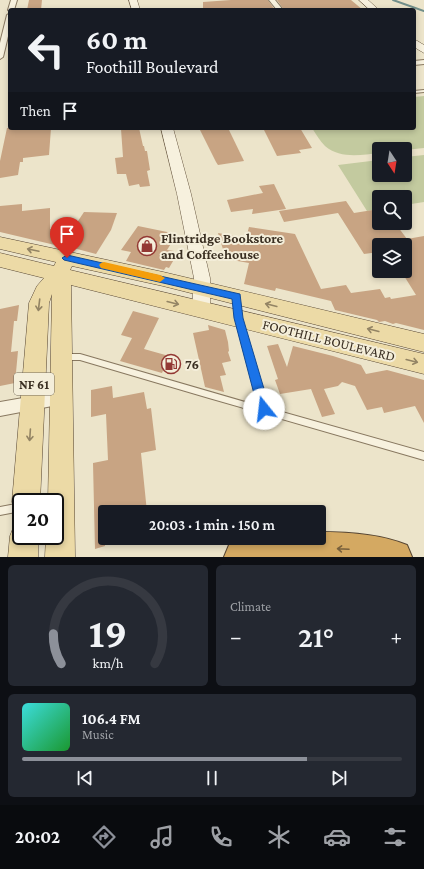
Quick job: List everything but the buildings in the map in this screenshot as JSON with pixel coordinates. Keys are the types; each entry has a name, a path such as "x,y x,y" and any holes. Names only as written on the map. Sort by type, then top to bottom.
{"highway":[{"path":"241,557 306,548 346,549 395,557"}],"main road":[{"path":"363,0 373,8"},
{"path":"416,44 424,50"},
{"path":"168,130 184,194 203,288 201,309"},
{"name":"FOOTHILL BOULEVARD","path":"0,243 63,266 201,309 424,364"},
{"name":"FOOTHILL BOULEVARD","path":"0,260 63,266 203,288 424,343"},
{"name":"NF 61","path":"60,557 63,398 63,266"},
{"name":"NF 61","path":"27,493 39,303 46,287 63,266"},
{"path":"23,557 24,545"}],"street":[{"path":"272,0 278,8"},
{"path":"0,57 8,23"},
{"path":"0,409 63,398"}],"lane":[{"path":"237,297 238,318 264,409"},
{"path":"62,357 80,357 179,387 264,409 424,456"},
{"path":"0,511 12,509"}],"green space":[{"path":"424,96 424,148 412,149 412,142 372,142 372,154 351,155 337,153 325,146 313,130 416,130 416,97"},
{"path":"424,155 424,202 412,204 412,190 372,190 372,210 367,211 338,165 372,161 372,182 412,182 412,156"}],"waterway":[{"path":"393,0 416,8"},
{"path":"416,8 424,11"}],"slow traffic":[{"path":"104,265 160,278"}],"place":[{"name":"Flintridge Bookstore and Coffeehouse","path":"147,246"},
{"name":"76","path":"171,364"}],"route":[{"path":"67,258 122,269 237,297 238,318 264,409"}]}
